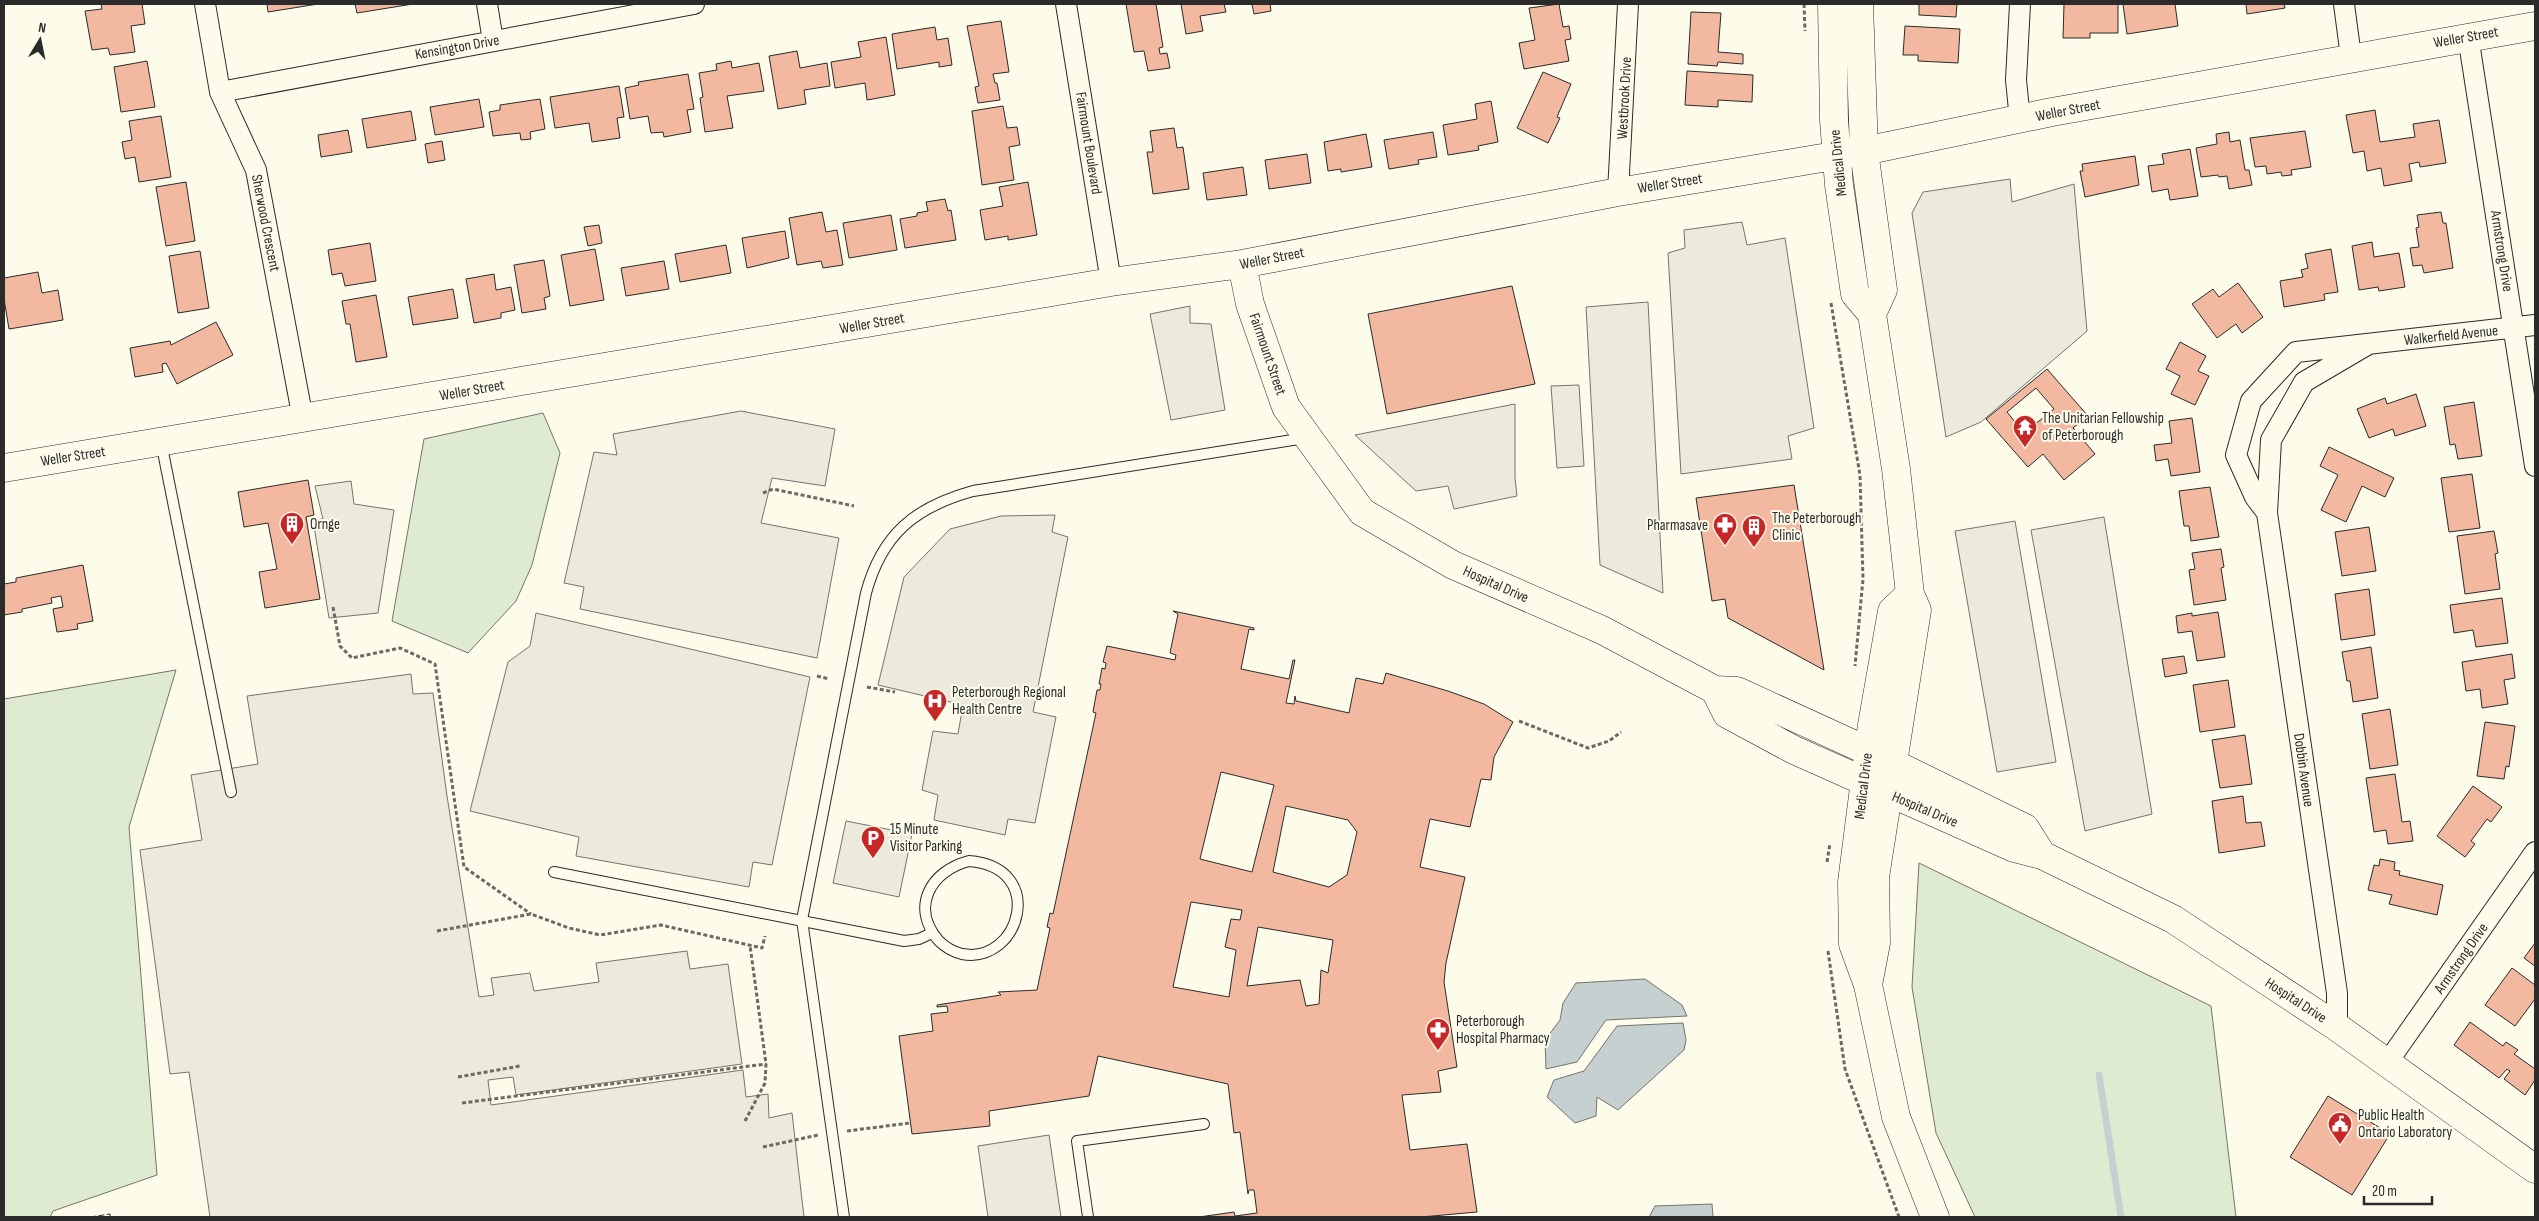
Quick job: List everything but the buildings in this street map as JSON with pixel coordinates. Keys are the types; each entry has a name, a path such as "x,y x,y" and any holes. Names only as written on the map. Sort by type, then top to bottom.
{"street":[{"name":"Sherwood Crescent","path":"205,4 220,92 256,170 303,419"},
{"path":"487,4 493,41"},
{"name":"Kensington Drive","path":"220,92 694,4"},
{"name":"Fairmount Boulevard","path":"1066,4 1111,282"},
{"name":"Westbrook Drive","path":"1618,192 1628,4"},
{"name":"Medical Drive","path":"1832,4 1836,156 1855,294 1872,314 1896,469 1910,594 1917,610 1875,877 1876,943 1868,985"},
{"name":"Medical Drive","path":"1859,4 1864,151 1883,290 1872,314"},
{"path":"2020,4 2016,80 2020,120"},
{"path":"2344,4 2351,57"},
{"name":"Weller Street","path":"4,468 1111,282 1242,264 1618,192 1864,151 2052,112 2468,36 2535,26"},
{"name":"Armstrong Drive","path":"2468,36 2535,466"},
{"name":"Fairmount Street","path":"1242,264 1250,304 1286,407 1309,438"},
{"name":"Walkerfield Avenue","path":"2367,345 2535,325"},
{"name":"Dobbin Avenue","path":"2267,513 2255,497 2236,456 2251,400 2296,352 2367,345"},
{"name":"Dobbin Avenue","path":"2337,1027 2337,993 2267,513 2271,440 2304,382 2367,345"},
{"name":"Hospital Drive","path":"1309,438 1362,512 1453,565 1602,630 1715,690 1737,691 1868,751 2024,828 2042,855"},
{"name":"Medical Drive","path":"1910,594 1892,611 1868,751 1852,882 1853,944 1868,985 1896,1117 1935,1217"},
{"name":"Hospital Drive","path":"1715,690 1727,714 1794,750 1889,794 2014,848 2042,855 2173,919 2337,1027 2535,1170"},
{"name":"Armstrong Drive","path":"2387,1063 2535,852"}],"lane":[{"path":"844,1217 802,920 866,593 877,560 903,526 920,512 943,499 972,491 1309,438"},
{"path":"161,442 231,792"},
{"path":"977,861 1000,868 1011,880 1017,896 1016,914 1009,934 998,946 986,954 970,955 956,952 942,944 932,933 926,918 926,902 930,887 940,874 953,865 977,861"},
{"path":"554,872 904,941 918,939 932,933"},
{"path":"1088,1217 1078,1141 1204,1124"}],"path":[{"path":"1804,4 1806,34"},
{"path":"1831,302 1860,475 1863,579 1855,668"},
{"path":"762,493 773,489 854,506"},
{"path":"333,607 340,646 352,658 400,648 435,664 464,867 531,914 568,928 600,935 661,925 762,948 765,936"},
{"path":"817,676 829,679"},
{"path":"867,687 895,692"},
{"path":"1520,721 1588,748 1609,741 1621,732"},
{"path":"1828,868 1830,839"},
{"path":"437,931 531,914"},
{"path":"1828,942 1828,961 1845,1069 1899,1217"},
{"path":"744,1121 765,1083 766,1064 750,945"},
{"path":"462,1103 766,1064"},
{"path":"458,1077 520,1066"}],"green space":[{"path":"543,413 560,453 532,565 516,601 468,653 392,621 424,439"},
{"path":"176,670 129,827 157,1175 53,1211 50,1217 4,1217 4,699"},
{"path":"1919,863 2211,1006 2236,1217 1975,1217 1936,1133 1912,987"}],"shaded area":[{"path":"2010,179 2012,202 2074,184 2087,331 1981,422 1946,437 1912,213 1923,192"},
{"path":"1742,222 1747,245 1785,238 1814,428 1788,436 1792,459 1681,474 1668,253 1685,248 1684,230"},
{"path":"1648,302 1663,593 1600,565 1586,307"},
{"path":"1190,306 1190,323 1211,324 1225,410 1171,420 1150,314"},
{"path":"1579,385 1584,466 1557,468 1551,386"},
{"path":"1515,404 1515,478 1517,496 1454,509 1448,486 1416,491 1355,435"},
{"path":"741,411 835,429 825,486 772,478 761,523 839,538 817,658 580,609 584,587 564,583 594,452 617,455 613,434"},
{"path":"351,481 354,504 394,510 378,613 329,618 313,520 323,519 315,486"},
{"path":"1055,515 1052,532 1068,537 1033,712 1056,717 1035,823 1008,819 1005,835 934,820 938,795 922,790 933,731 958,734 963,705 878,685 904,577 950,529 1001,516"},
{"path":"2104,517 2152,814 2085,831 2031,530"},
{"path":"2015,521 2056,762 1997,772 1955,531"},
{"path":"536,613 810,677 772,865 753,862 749,887 576,856 579,837 470,811 508,662 530,646"},
{"path":"411,674 413,694 433,693 447,796 479,997 494,995 491,978 530,973 534,991 599,982 596,963 687,951 690,969 728,964 742,1064 516,1095 513,1077 488,1080 491,1105 743,1070 746,1097 768,1094 769,1118 792,1113 804,1217 210,1217 189,1072 170,1074 140,850 202,840 191,775 258,764 247,696"},
{"name":"15 Minute Visitor Parking","path":"846,821 912,834 899,897 833,883"},
{"path":"1645,979 1682,1005 1687,1016 1606,1020 1577,1062 1546,1069 1545,1040 1560,1020 1563,1003 1576,983"},
{"path":"1683,1023 1686,1040 1684,1050 1618,1110 1597,1097 1596,1116 1575,1123 1547,1097 1554,1080 1584,1071 1617,1026"},
{"path":"1049,1135 1061,1217 988,1217 978,1146"},
{"path":"1712,1204 1713,1217 1649,1217 1655,1206"}],"waterway":[{"path":"2099,1075 2121,1217"}],"fence":[{"path":"90,1217 110,1214 110,1217"}],"place":[{"name":"The Unitarian Fellowship of Peterborough","path":"2025,448"},
{"name":"Ornge","path":"292,545"},
{"name":"Pharmasave","path":"1725,546"},
{"name":"The Peterborough Clinic","path":"1754,548"},
{"name":"Peterborough Regional Health Centre","path":"935,722"},
{"name":"15 Minute Visitor Parking","path":"873,859"},
{"name":"Peterborough Hospital Pharmacy","path":"1438,1051"},
{"name":"Public Health Ontario Laboratory","path":"2340,1145"}]}
